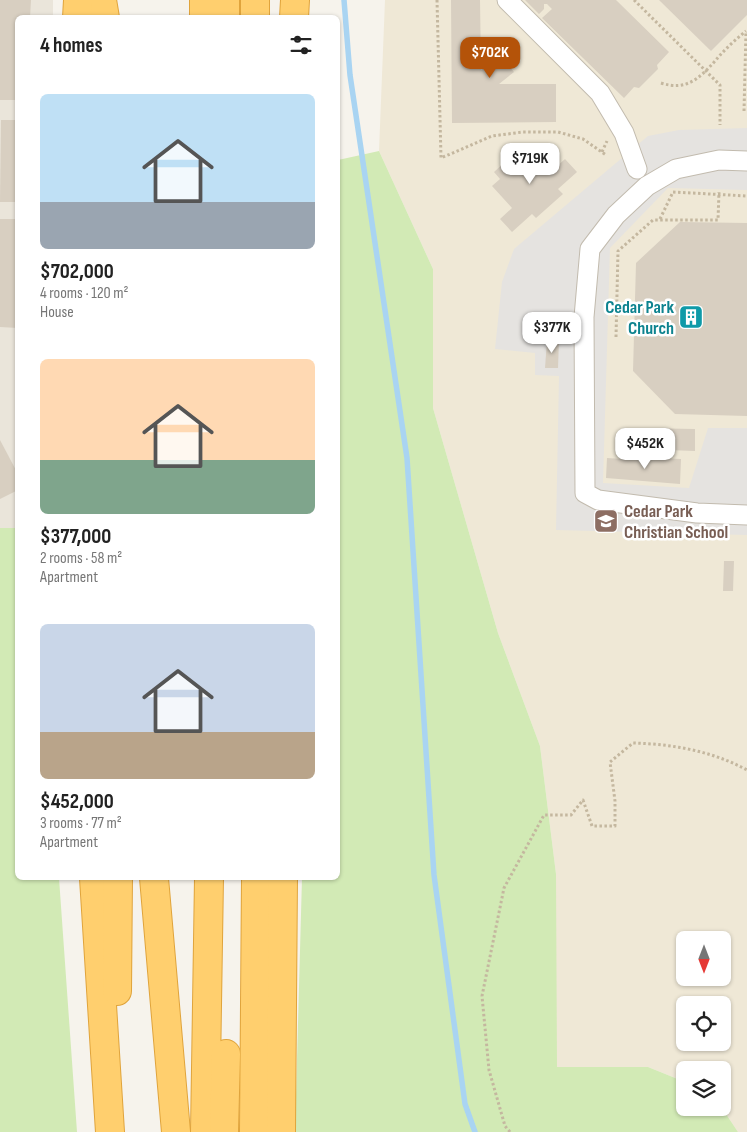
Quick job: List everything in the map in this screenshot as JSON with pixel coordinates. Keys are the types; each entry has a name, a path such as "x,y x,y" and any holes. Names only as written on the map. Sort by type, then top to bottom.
{"highway":[{"path":"78,0 78,15"},
{"path":"102,0 104,15"},
{"path":"111,15 113,0"},
{"path":"204,0 204,15"},
{"path":"225,0 225,15"},
{"path":"255,0 255,15"},
{"path":"278,0 278,15"},
{"path":"294,15 295,0"},
{"path":"94,880 110,1132"},
{"path":"110,1132 118,953 118,880"},
{"path":"154,880 176,1132"},
{"path":"204,1132 209,880"},
{"path":"224,1132 226,880"},
{"path":"254,1132 256,880"},
{"path":"281,1132 283,880"}],"lane":[{"path":"507,0 600,93 624,133 637,169"},
{"path":"747,161 719,160 676,169 647,186 616,215 590,249 584,317 585,492 598,500 697,512 747,515"}],"path":[{"path":"437,0 441,158 492,136 524,132 558,132 583,139 606,155"},
{"path":"634,0 720,85 720,125"},
{"path":"661,83 680,86 690,84 747,31"},
{"path":"744,111 747,31"},
{"path":"660,219 673,192 747,196"},
{"path":"616,336 618,251 652,221 660,219 718,220 718,194"},
{"path":"510,1132 505,1126 489,1070 482,996 504,888 544,815 571,815 583,800 592,826 615,826 615,801 610,762 633,743 661,744 695,750 730,761 747,770"}],"shaded area":[{"path":"0,0 53,0 53,15 15,15 15,528 0,528"},
{"name":"Cedar Park Christian School","path":"385,0 747,0 747,1132 738,1132 727,1116 731,1116 731,1061 676,1061 676,1078 648,1067 556,1067 556,874 540,746 498,633 433,408 433,269 379,151"},
{"path":"747,128 747,190 668,188 610,248 603,483 689,488 708,428 747,428 747,535 556,530 559,376 535,375 535,353 495,349 502,282 514,249 648,136 679,130"}],"green space":[{"path":"379,151 433,269 433,408 498,633 540,746 556,874 557,1067 648,1067 676,1078 676,1116 727,1116 738,1132 295,1132 302,880 340,880 340,160"},
{"path":"0,528 15,528 15,880 59,880 77,1132 0,1132"}],"building":[{"path":"0,0 31,0 30,15 15,15 15,100 0,100"},
{"path":"451,0 480,0 481,70 499,54 514,72 499,84 556,84 556,122 452,123"},
{"path":"525,0 616,0 669,52 657,65 658,69 639,88 634,87 624,98 542,18 552,9 547,4 544,4 544,9 539,14"},
{"path":"659,0 747,0 747,15 711,51"},
{"path":"1,120 15,120 15,202 0,202"},
{"path":"533,146 554,169 565,159 577,172 558,189 563,194 536,218 532,214 512,232 500,219 512,208 492,186 500,179 494,172 520,148 525,153"},
{"path":"0,219 15,219 15,328 0,327"},
{"name":"Cedar Park Church","path":"680,222 747,223 747,416 675,414 633,371 636,263"},
{"path":"547,340 559,341 558,368 545,368"},
{"path":"641,428 695,429 695,451 641,449"},
{"path":"0,440 15,468 15,492 0,499"},
{"path":"639,457 681,459 680,484 606,478 607,458 638,460"},
{"path":"724,561 734,561 733,591 723,591"}],"waterway":[{"path":"344,0 350,75 407,458 434,875 465,1104 475,1132"}],"place":[{"name":"Cedar Park Church","path":"691,317"},
{"name":"Cedar Park Christian School","path":"606,521"}]}
